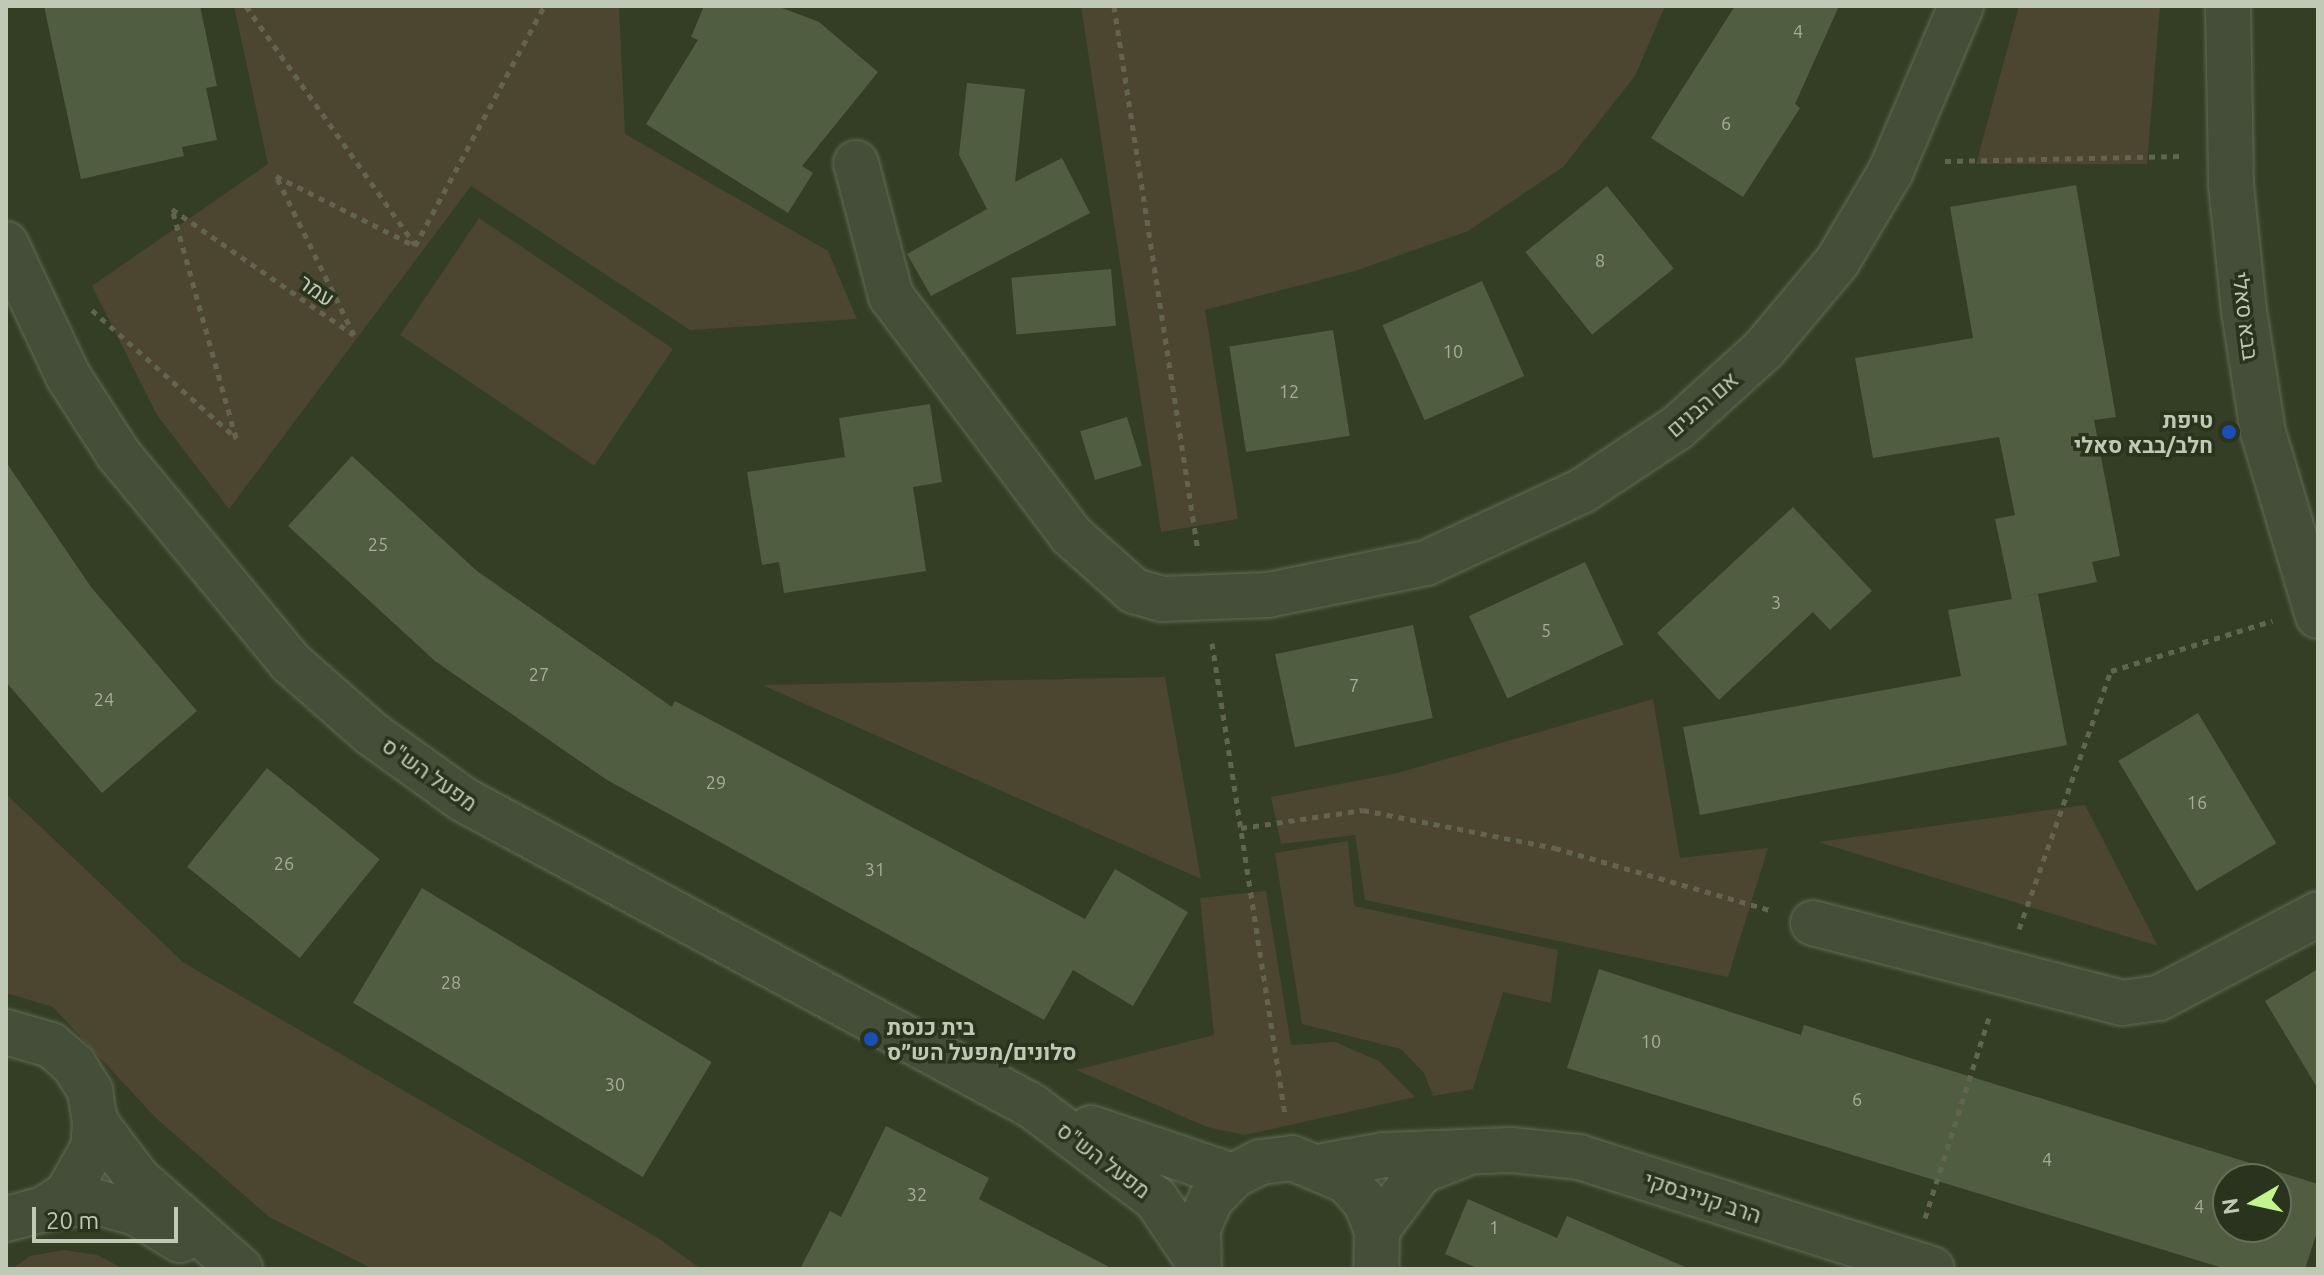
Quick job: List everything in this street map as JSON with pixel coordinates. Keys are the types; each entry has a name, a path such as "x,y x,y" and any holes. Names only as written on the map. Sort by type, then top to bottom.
{"street":[{"name":"אם הבנים","path":"856,163 891,296 1071,535 1134,591 1162,599 1268,595 1426,563 1582,491 1677,428 1764,349 1837,262 1896,162 1961,6"},
{"name":"בבא סאלי","path":"2228,6 2231,155 2244,311 2263,432 2316,612"},
{"name":"מפעל הש\"ס","path":"6,244 31,298 110,442 201,562 290,662 372,734 464,800 1032,1106 1156,1199 1198,1265"},
{"path":"1813,923 2122,1003 2159,998 2318,914"},
{"path":"6,1032 51,1045 74,1065 90,1091 95,1122 83,1173 18,1217"},
{"name":"מפעל הש\"ס","path":"1032,1106 1233,1176"},
{"path":"95,1122 138,1179 240,1269"},
{"name":"הרב קנייבסקי","path":"1378,1258 1421,1171 1470,1152"},
{"name":"הרב קנייבסקי","path":"1323,1166 1384,1155 1470,1152 1579,1157 1922,1266"},
{"path":"1198,1265 1198,1228 1211,1199 1233,1176 1261,1162 1292,1158 1323,1166 1347,1181 1378,1258"},
{"path":"18,1217 93,1201 136,1213 228,1269"}],"path":[{"path":"246,6 415,246 544,6"},
{"path":"1896,162 2231,155"},
{"name":"עמר","path":"31,298 79,299 236,438 172,209 354,335 276,176 415,246"},
{"path":"1922,1266 2003,974 2111,671 2316,612"},
{"path":"1241,828 1363,810 1555,848 1813,923"}],"shaded area":[{"path":"234,6 619,6 625,134 828,251 857,319 690,330 471,186 229,509 157,415 92,286 268,164"},
{"path":"1081,6 1665,6 1635,76 1563,167 1468,231 1355,271 1205,310 1238,519 1161,532"},
{"path":"2019,6 2160,6 2147,164 1976,164"},
{"path":"479,218 673,349 594,466 400,335"},
{"path":"1165,677 1201,879 762,685"},
{"path":"1653,699 1680,858 1768,848 1728,977 1365,900 1355,835 1281,844 1271,797 1398,773"},
{"path":"6,794 184,963 658,1238 701,1269 373,1269 269,1217 156,1118 53,1007 6,993"},
{"path":"2085,805 2158,946 1818,842"},
{"path":"1348,841 1354,906 1558,950 1551,1003 1503,992 1473,1089 1433,1096 1424,1073 1401,1049 1302,1024 1275,853"},
{"path":"1266,891 1291,1045 1335,1042 1379,1061 1415,1097 1245,1135 1207,1127 1076,1070 1214,1035 1200,898"},
{"path":"64,1250 97,1255 124,1269 12,1269 30,1256"}],"building":[{"path":"44,6 200,6 217,86 206,88 217,140 182,147 184,156 81,179"},
{"path":"704,6 777,6 819,22 878,72 802,166 813,173 788,213 646,124 698,40 691,37"},
{"path":"1735,6 1839,6 1795,104 1800,108 1743,197 1651,138"},
{"path":"967,83 1025,89 1015,182 1062,158 1090,213 931,296 907,254 987,209 959,155"},
{"path":"2076,185 2116,417 2094,420 2120,556 2092,562 2097,582 2017,598 2038,594 2067,745 1700,815 1683,727 1961,676 1948,610 2012,599 1995,519 2015,515 1999,437 1873,458 1855,358 1973,338 1950,207"},
{"path":"1607,186 1674,268 1592,334 1525,252"},
{"path":"1111,269 1116,326 1016,334 1011,278"},
{"path":"1482,281 1524,376 1425,420 1382,325"},
{"path":"1333,330 1350,436 1246,452 1229,346"},
{"path":"930,404 942,482 913,487 926,571 784,593 779,562 762,565 747,472 845,457 839,418"},
{"path":"1127,417 1142,466 1095,480 1080,431"},
{"path":"352,456 477,571 672,707 675,701 1085,919 1115,869 1188,912 1133,1006 1073,970 1044,1020 607,780 435,661 288,526"},
{"path":"6,462 91,587 197,711 102,793 6,682"},
{"path":"1793,507 1872,591 1830,630 1813,612 1719,700 1657,633"},
{"path":"1585,562 1623,644 1507,699 1469,616"},
{"path":"1413,625 1433,718 1295,747 1275,654"},
{"path":"2198,713 2276,843 2197,891 2118,761"},
{"path":"267,768 380,859 300,958 187,867"},
{"path":"422,888 712,1062 643,1177 353,1003"},
{"path":"1599,969 1801,1035 1804,1025 2250,1163 2212,1163 2212,1243 2292,1243 2292,1176 2318,1184 2318,1229 2305,1269 2226,1269 1567,1068"},
{"path":"2318,969 2318,1089 2265,1001"},
{"path":"886,1126 989,1178 979,1199 1113,1269 800,1269 830,1211 841,1217"},
{"path":"1468,1199 1557,1238 1567,1216 1690,1269 1479,1269 1445,1254"}],"place":[{"name":"טיפת חלב/בבא סאלי","path":"2229,432"},
{"name":"בית כנסת סלונים/מפעל הש״ס","path":"871,1039"}]}
